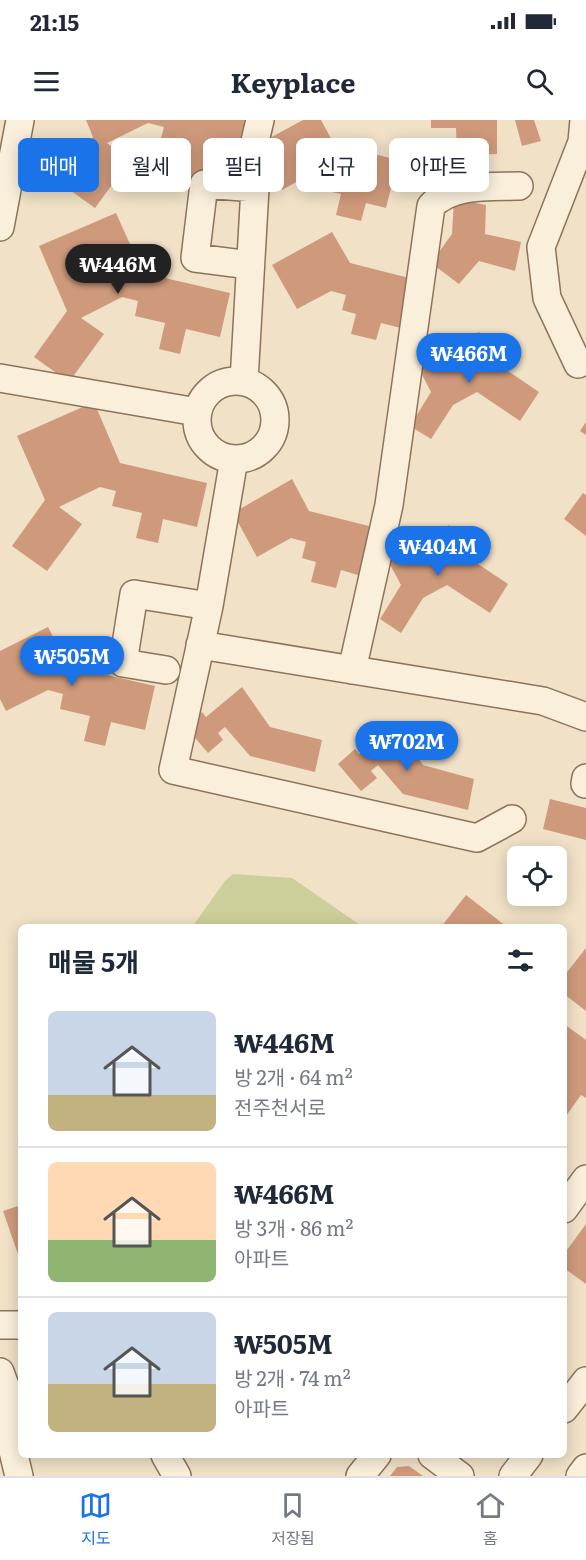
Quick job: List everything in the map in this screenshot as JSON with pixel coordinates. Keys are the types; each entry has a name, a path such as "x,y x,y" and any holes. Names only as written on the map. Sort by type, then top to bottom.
{"street":[{"path":"0,227 4,184 20,120"},
{"path":"256,138 260,120"},
{"path":"578,364 548,298 541,247 576,185 584,120"},
{"path":"352,670 389,505 431,206 438,198 461,189 519,186"},
{"path":"203,192 195,258 250,265"},
{"path":"244,381 255,192"},
{"path":"0,378 197,412"},
{"path":"231,380 244,381 265,393 273,410 274,429 269,441 260,451 247,458 234,459 221,456 209,449 196,425 197,412 209,390 231,380"},
{"path":"234,459 209,606 173,770 477,838 512,819"},
{"path":"166,670 123,663 134,594 209,606"},
{"path":"200,645 543,701 586,717"},
{"path":"567,1205 586,1179"},
{"path":"0,1325 18,1325"},
{"path":"0,1372 18,1420"},
{"path":"567,1405 586,1381"},
{"path":"0,1396 18,1476"},
{"path":"0,1436 6,1476"},
{"path":"32,1458 39,1476"},
{"path":"167,1458 177,1476"},
{"path":"360,1476 375,1458"},
{"path":"436,1458 460,1476"},
{"path":"513,1476 527,1458"},
{"path":"580,1476 586,1468"}],"green space":[{"path":"233,874 292,878 359,924 194,924 225,881"}],"building":[{"path":"86,120 255,120 251,138 203,138 203,179 191,177 191,138 161,138 164,127 148,123 117,138 111,138 111,141 107,143 111,146 111,186 95,208 73,192 99,192 99,138 93,137"},
{"path":"303,120 321,120 331,138 296,138 296,182 284,189 284,138 270,138"},
{"path":"431,120 497,120 497,154 489,154 489,138 456,138 456,128 431,128"},
{"path":"515,120 534,120 541,141 522,146"},
{"path":"377,155 389,158 390,192 386,208 366,203 361,221 336,215 341,194 332,192 377,192"},
{"path":"454,199 486,205 485,234 521,242 515,271 479,261 459,284 431,263 452,234"},
{"path":"116,213 143,273 230,293 220,337 186,329 180,354 159,349 165,323 135,316 138,301 122,297 81,318 104,334 69,382 34,357 67,311 39,246"},
{"path":"332,232 350,263 413,279 401,328 381,323 376,340 351,334 356,314 342,310 346,295 331,291 297,309 272,265"},
{"path":"479,332 496,363 539,392 520,421 477,392 453,405 431,439 410,426 431,392 417,365"},
{"path":"94,402 120,463 207,483 197,527 163,519 158,543 136,538 142,513 112,506 116,491 100,487 59,507 82,524 47,571 12,546 45,500 17,436"},
{"path":"586,422 586,435 580,431"},
{"path":"292,479 309,511 373,527 361,576 341,570 336,588 311,582 316,562 302,558 306,542 291,538 257,557 233,513"},
{"path":"583,493 586,495 586,536 564,519"},
{"path":"449,525 466,556 508,584 490,613 447,585 423,598 401,633 380,619 401,585 387,559"},
{"path":"48,627 68,666 155,686 145,730 111,722 105,746 84,741 90,716 60,709 63,694 48,690 6,711 0,699 0,651"},
{"path":"242,687 270,727 322,740 315,772 250,756 225,727 218,733 223,740 208,753 185,726 202,712 206,717"},
{"path":"394,724 423,765 474,779 468,810 403,794 378,765 371,771 377,778 361,791 338,764 355,749 359,754"},
{"path":"550,799 586,808 586,840 543,829"},
{"path":"466,895 503,924 443,924"},
{"path":"586,948 586,1011 567,996 567,972"},
{"path":"567,1026 586,1040 586,1098 581,1095 567,1115"},
{"path":"18,1206 18,1254 3,1211"},
{"path":"586,1224 586,1284 567,1270 567,1250"},
{"path":"409,1466 423,1476 390,1476 397,1467"}]}
